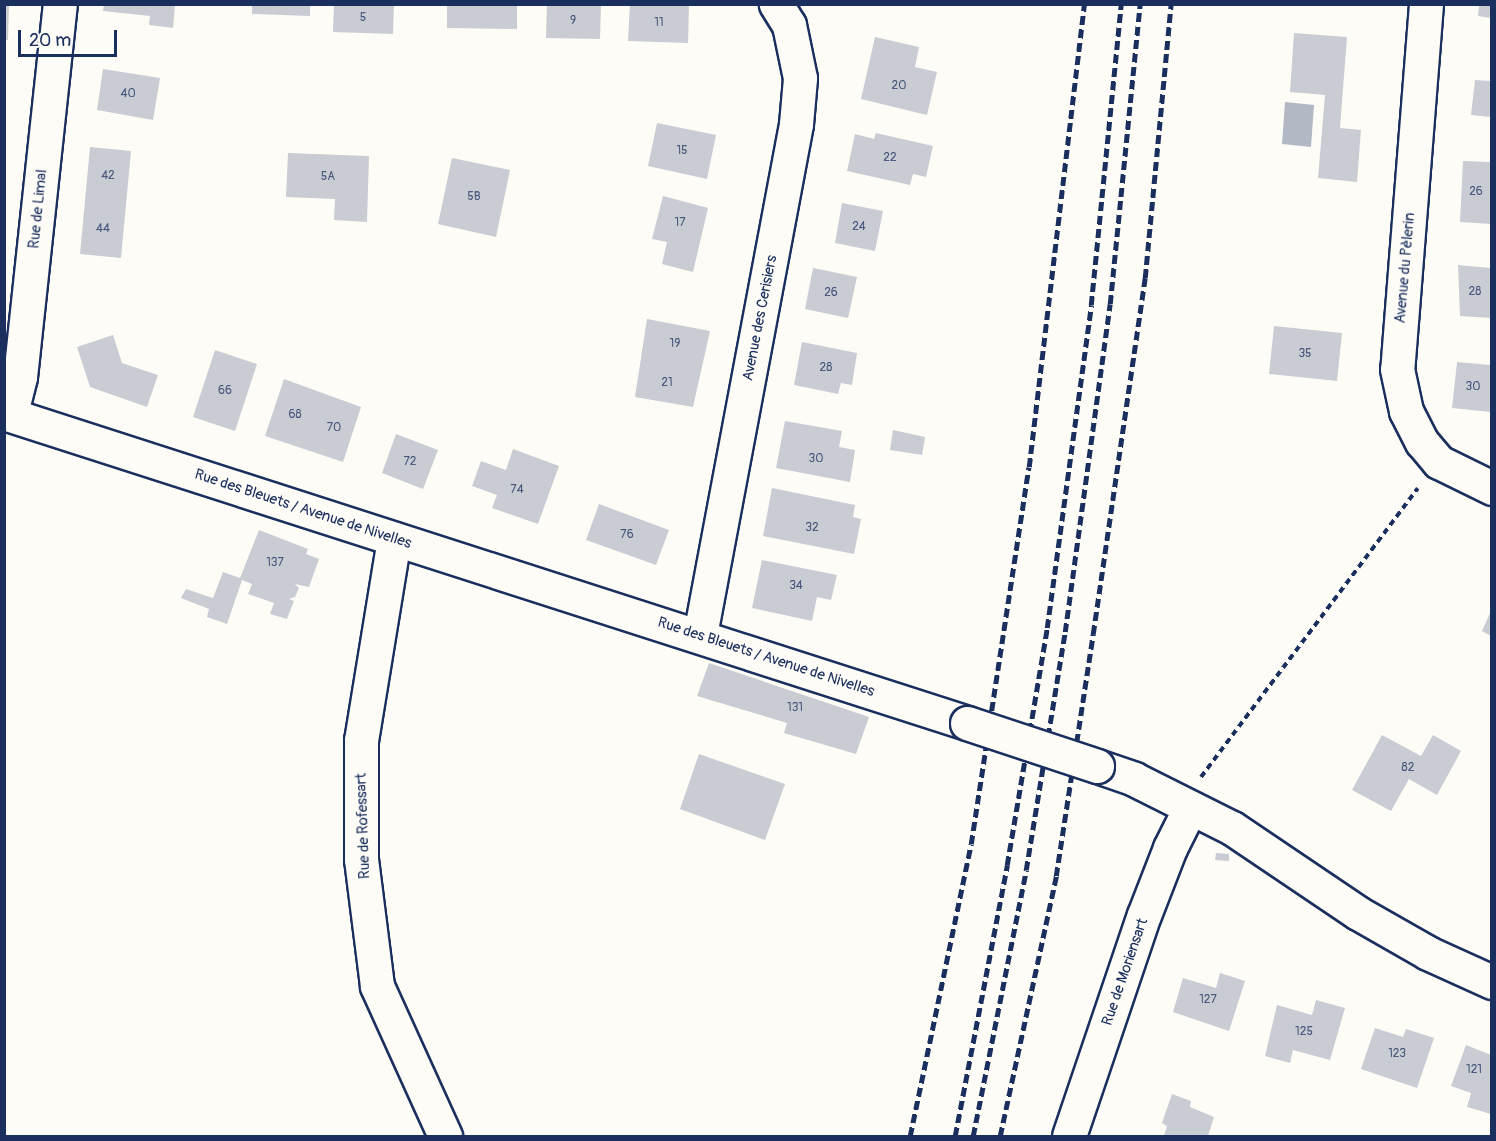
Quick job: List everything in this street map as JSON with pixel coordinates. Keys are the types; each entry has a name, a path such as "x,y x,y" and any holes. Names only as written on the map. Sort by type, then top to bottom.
{"street":[{"name":"Rue de Limal","path":"8,413 20,376 60,4"},
{"name":"Avenue des Cerisiers","path":"700,635 796,124 800,78 789,25 776,4"},
{"name":"Avenue du Pèlerin","path":"1426,4 1397,369 1406,411 1422,442 1439,462 1491,488"},
{"name":"Rue des Bleuets / Avenue de Nivelles","path":"8,413 394,539 700,635 1134,779 1194,796 1232,828 1358,913 1428,953 1491,982"},
{"name":"Rue de Rofessart","path":"394,539 361,740 361,859 377,986 445,1137"},
{"name":"Rue de Moriensart","path":"1069,1137 1144,915 1170,848 1194,796"}],"path":[{"path":"1194,796 1252,705 1439,462"}],"shaded area":[{"path":"1285,102 1314,105 1311,147 1282,144"}],"building":[{"path":"104,4 175,4 173,28 149,25 150,16 103,11"},
{"path":"252,4 310,4 310,16 252,14"},
{"path":"334,4 394,4 393,34 333,32"},
{"path":"447,4 517,4 517,29 447,28"},
{"path":"547,4 601,4 600,39 546,38"},
{"path":"630,4 689,4 688,43 628,41"},
{"path":"1479,4 1491,4 1491,18 1478,16"},
{"path":"4,5 9,5 8,40 4,40"},
{"path":"1294,33 1347,37 1340,128 1361,130 1357,182 1318,178 1325,95 1290,92"},
{"path":"875,37 919,47 915,67 937,72 927,115 861,99"},
{"path":"103,69 160,78 153,120 97,110"},
{"path":"1475,80 1491,81 1491,117 1471,115"},
{"path":"657,123 716,135 707,179 648,166"},
{"path":"876,133 933,146 926,177 913,174 910,185 847,171 855,134 874,139"},
{"path":"90,147 131,151 121,258 80,254"},
{"path":"288,153 369,156 367,222 334,220 335,199 286,197"},
{"path":"452,158 510,170 496,237 438,224"},
{"path":"1463,161 1491,162 1491,224 1460,222"},
{"path":"663,196 708,208 693,272 662,264 667,242 652,239"},
{"path":"842,203 883,211 875,251 835,243"},
{"path":"1458,265 1491,268 1491,318 1460,316"},
{"path":"813,268 857,277 848,318 805,309"},
{"path":"647,319 710,331 693,407 635,397"},
{"path":"1274,326 1342,333 1337,381 1269,374"},
{"path":"113,335 122,363 158,375 147,407 90,387 77,347"},
{"path":"802,342 857,353 852,385 841,383 838,394 794,385"},
{"path":"215,350 257,364 235,431 193,417"},
{"path":"1457,362 1491,365 1491,412 1452,408"},
{"path":"284,379 361,407 343,462 265,436"},
{"path":"785,421 842,431 839,447 855,450 850,482 776,468"},
{"path":"893,430 925,437 922,455 890,450"},
{"path":"396,434 438,450 423,489 382,473"},
{"path":"513,449 559,466 538,524 492,508 497,495 472,486 481,461 506,470"},
{"path":"772,488 855,505 853,517 861,519 854,554 763,536"},
{"path":"599,504 669,530 656,565 586,540"},
{"path":"259,530 308,549 306,554 319,559 309,587 295,584 299,588 295,597 289,599 294,601 287,619 270,614 274,603 248,594 252,584 242,580 227,624 207,617 209,609 181,598 186,589 213,598 223,572 240,578"},
{"path":"762,560 837,575 831,600 817,597 812,621 752,608"},
{"path":"1491,611 1491,636 1482,631"},
{"path":"709,663 869,717 856,754 784,733 787,723 697,696"},
{"path":"1382,735 1421,756 1433,735 1461,751 1437,795 1409,779 1391,811 1352,790"},
{"path":"699,754 785,784 765,840 680,809"},
{"path":"1216,853 1229,854 1229,861 1215,860"},
{"path":"1220,973 1245,981 1229,1031 1173,1012 1183,978 1216,988"},
{"path":"1316,1000 1345,1008 1330,1060 1293,1050 1290,1063 1265,1056 1277,1005 1312,1015"},
{"path":"1375,1028 1403,1037 1406,1029 1434,1038 1417,1088 1361,1069"},
{"path":"1466,1045 1491,1055 1491,1114 1467,1107 1471,1093 1451,1086"},
{"path":"1172,1094 1191,1101 1190,1107 1214,1117 1208,1136 1164,1136 1167,1126 1162,1123"}],"railway":[{"path":"910,1136 971,844 1029,467 1084,4"},
{"path":"955,1136 1007,865 1047,628 1091,305 1121,4"},
{"path":"973,1136 1026,870 1065,632 1110,304 1140,4"},
{"path":"1000,1136 1056,876 1093,634 1145,278 1171,4"}]}
